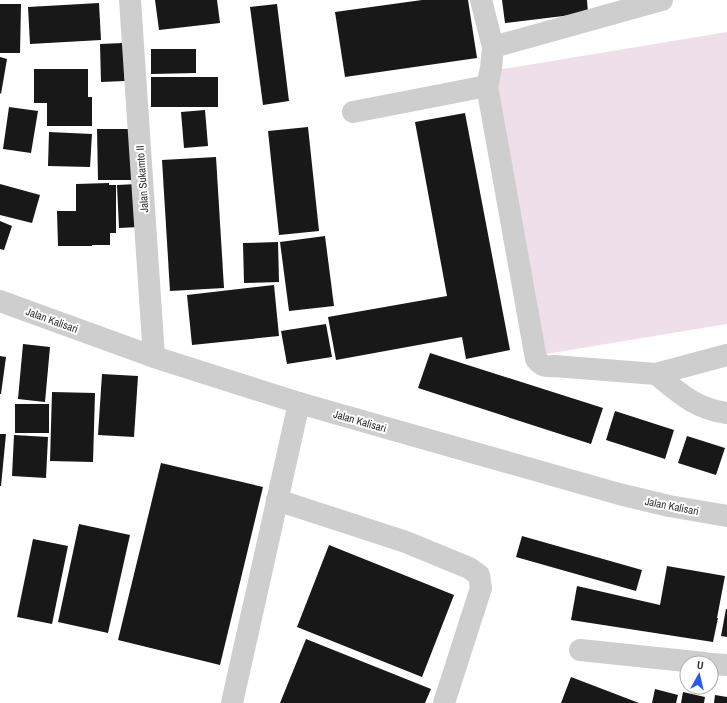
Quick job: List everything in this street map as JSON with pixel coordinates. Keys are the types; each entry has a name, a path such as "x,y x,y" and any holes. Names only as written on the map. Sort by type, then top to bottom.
{"street":[{"name":"Jalan Sukamto II","path":"130,0 154,357"},
{"path":"481,0 493,47 491,68 487,86 536,359 547,367 554,366 656,374 727,355"},
{"path":"493,47 662,0"},
{"path":"353,112 487,86"},
{"name":"Jalan Kalisari","path":"0,301 154,357 299,403 619,494 669,506 727,516"},
{"path":"656,374 686,398 702,407 727,413"},
{"path":"232,703 299,403"},
{"path":"277,500 406,542 469,568 478,576 481,588 444,703"},
{"path":"580,650 679,660"}],"shaded area":[{"path":"727,32 727,324 540,355 491,71"}],"building":[{"path":"155,0 217,0 220,23 159,30"},
{"path":"422,0 468,0 477,58 345,77 335,12"},
{"path":"502,0 587,0 588,13 505,23"},
{"path":"99,3 101,40 30,44 28,7"},
{"path":"0,4 21,4 20,53 0,53"},
{"path":"277,4 289,101 263,105 250,7"},
{"path":"123,43 125,81 101,82 100,44"},
{"path":"151,49 196,49 196,73 151,74"},
{"path":"0,57 7,59 1,94 0,93"},
{"path":"34,69 88,69 88,97 92,97 92,126 47,126 47,103 34,103"},
{"path":"151,77 218,77 218,107 151,107"},
{"path":"9,107 38,111 31,153 3,149"},
{"path":"205,110 208,146 184,148 181,112"},
{"path":"465,113 510,350 466,359 462,337 336,360 328,317 447,296 415,122"},
{"path":"308,127 319,231 279,235 268,131"},
{"path":"97,129 133,129 133,180 98,180"},
{"path":"49,132 92,134 90,167 48,166"},
{"path":"216,157 224,288 170,291 162,160"},
{"path":"109,183 109,185 116,185 116,233 110,233 110,245 58,246 57,211 76,211 76,184"},
{"path":"0,184 40,195 32,223 0,215"},
{"path":"137,184 139,227 119,228 117,185"},
{"path":"0,221 12,226 4,250 0,249"},
{"path":"325,236 334,306 289,311 280,242"},
{"path":"278,242 279,282 244,283 243,243"},
{"path":"274,285 279,336 192,345 187,295"},
{"path":"326,324 332,357 287,364 281,331"},
{"path":"23,344 50,347 45,402 18,399"},
{"path":"430,353 603,408 591,444 418,388"},
{"path":"0,356 6,357 1,394 0,394"},
{"path":"102,374 138,376 134,437 98,435"},
{"path":"52,392 95,393 93,462 50,461"},
{"path":"15,404 49,404 49,433 15,433"},
{"path":"615,411 674,430 665,459 606,440"},
{"path":"0,434 6,434 1,486 0,486"},
{"path":"14,435 48,437 46,478 12,476"},
{"path":"687,436 725,448 716,475 678,463"},
{"path":"161,463 263,487 220,665 118,640"},
{"path":"79,524 130,535 108,633 58,622"},
{"path":"522,536 642,570 636,591 516,557"},
{"path":"33,539 68,546 52,624 17,617"},
{"path":"329,545 454,595 422,677 297,627"},
{"path":"667,566 725,576 713,642 571,620 577,586 660,605"},
{"path":"727,609 727,637 721,636"},
{"path":"306,639 431,689 425,703 280,703"},
{"path":"571,677 639,703 561,703"},
{"path":"655,689 678,695 676,703 652,703"},
{"path":"682,695 696,695 705,697 704,703 681,703"},
{"path":"715,695 727,697 727,703 714,703"}]}
